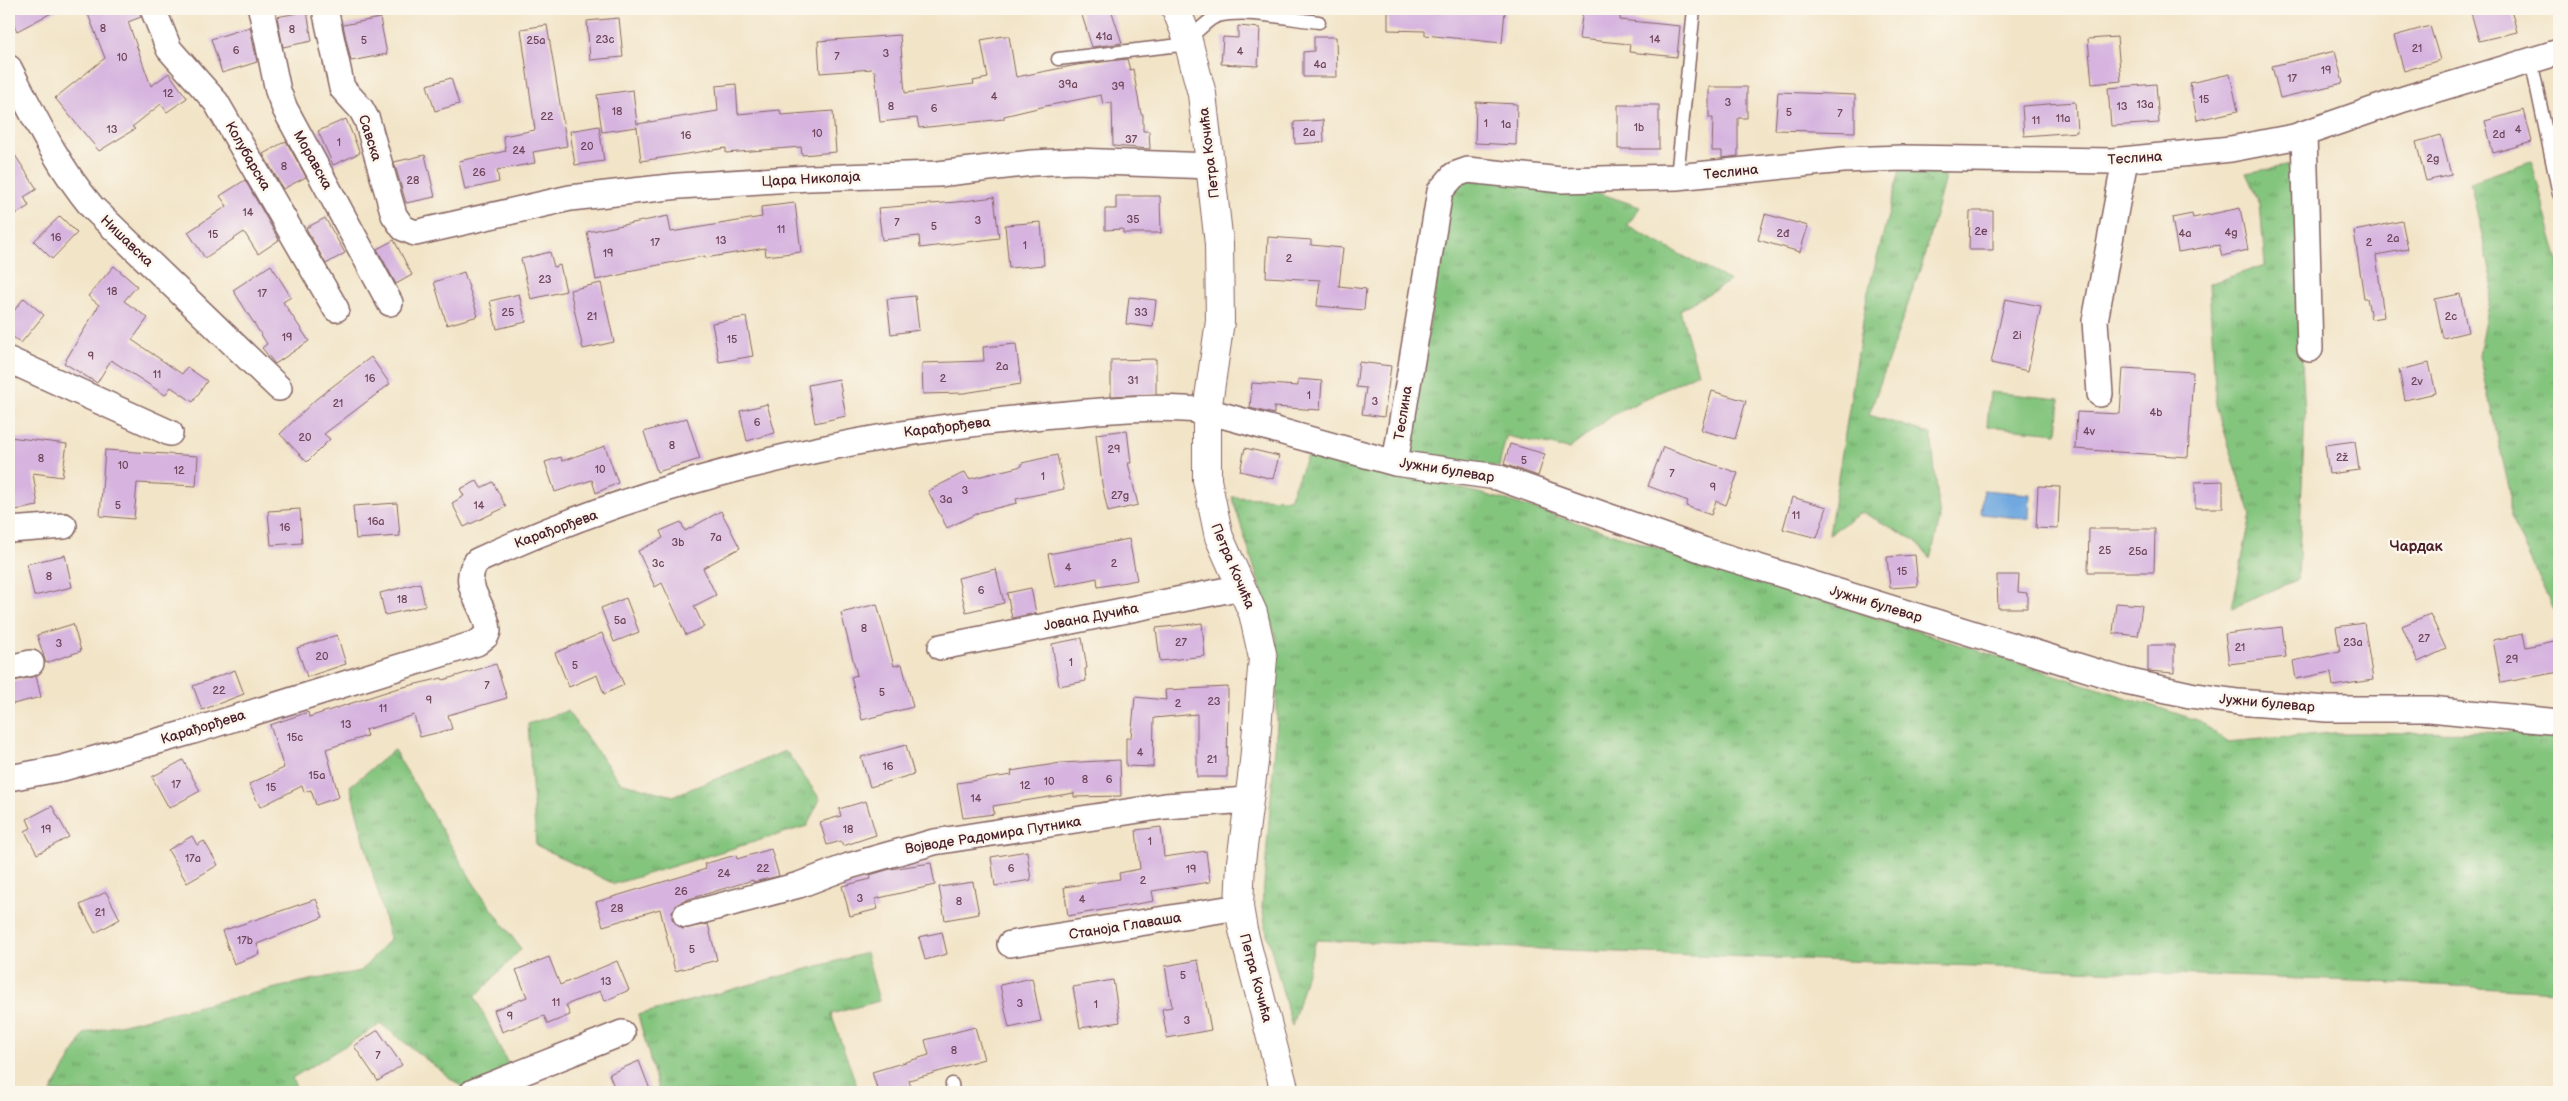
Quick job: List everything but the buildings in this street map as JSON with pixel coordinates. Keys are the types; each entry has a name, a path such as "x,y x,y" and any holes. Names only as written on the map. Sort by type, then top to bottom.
{"street":[{"name":"Колубарска","path":"153,9 168,49 216,102 336,309"},
{"name":"Моравска","path":"261,9 278,91 285,109 390,303"},
{"name":"Савска","path":"325,9 342,88 361,109 367,120 394,215 403,228 415,233"},
{"name":"Петра Кочића","path":"1176,9 1188,41 1202,94 1220,244 1220,321 1206,412 1206,460 1210,502 1220,537 1256,623 1263,658 1239,907 1243,930 1285,1092"},
{"name":"Теслина","path":"1395,463 1440,191 1454,175 1468,170 1561,180 1677,177 1843,160 1883,158 2125,160 2230,149 2304,134 2404,99 2559,52"},
{"name":"Нишавска","path":"9,68 57,159 73,185 92,207 279,388"},
{"path":"2304,134 2310,349"},
{"path":"2100,394 2096,321 2125,160"},
{"name":"Цара Николаја","path":"415,233 570,198 679,186 809,178 938,174 1032,163 1075,161 1211,166"},
{"path":"9,360 170,432"},
{"name":"Карађорђева","path":"9,778 62,768 144,745 477,643 486,636 488,631 469,579 470,570 477,561 558,527 693,482 781,457 916,430 1124,409 1185,409 1206,412"},
{"name":"Јужни булевар","path":"1206,412 1395,463 1497,477 1703,550 2126,681 2190,695 2238,702 2327,709 2430,709 2559,722"},
{"path":"9,530 64,526"},
{"name":"Јована Дучића","path":"940,647 1242,586"},
{"name":"Војводе Радомира Путника","path":"686,915 799,885 858,863 934,842 1165,806 1248,800"},
{"name":"Станоја Главаша","path":"1010,944 1239,907"},
{"path":"473,1092 622,1033"}],"lane":[{"path":"1677,177 1694,9"},
{"path":"1058,59 1188,41 1208,21 1218,16 1244,14 1319,22"},
{"path":"2531,60 2559,194"}],"green space":[{"path":"1903,158 1950,158 1923,261 1869,415 1931,434 1940,520 1930,559 1916,541 1862,512 1829,534 1867,296"},
{"path":"2531,161 2559,261 2559,616 2510,517 2510,492 2479,356 2493,283 2470,182"},
{"path":"2297,164 2297,269 2305,415 2298,579 2232,608 2251,515 2216,405 2209,284 2265,265 2260,204 2246,173"},
{"path":"1454,175 1561,180 1640,207 1627,226 1730,281 1680,310 1698,373 1613,415 1569,449 1506,436 1499,467 1409,452"},
{"path":"1990,392 2060,399 2057,433 1987,426"},
{"path":"1310,449 1509,501 2200,721 2227,742 2333,733 2521,732 2559,714 2559,991 2353,981 1316,940 1292,1026 1267,934 1262,907 1277,723 1276,637 1232,497 1289,499"},
{"path":"567,711 620,782 673,796 786,751 820,799 807,826 614,884 536,845 528,724"},
{"path":"394,750 474,884 521,949 475,997 514,1076 468,1092 381,1024 292,1078 298,1092 51,1092 85,1033 310,980 361,971 390,939 350,786"},
{"path":"866,953 879,1001 831,1014 859,1092 659,1092 638,1015"}],"water":[{"path":"1983,490 2030,494 2029,519 1981,514"}],"district":[{"name":"Чардак","path":"2416,546"}]}
